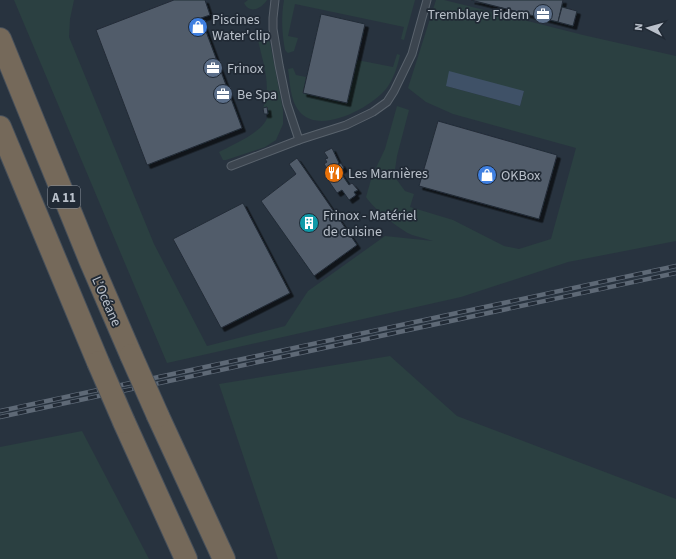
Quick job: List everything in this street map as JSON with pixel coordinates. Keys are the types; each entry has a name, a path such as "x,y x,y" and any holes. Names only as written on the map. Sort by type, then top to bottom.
{"highway":[{"name":"L’Océane","path":"0,39 78,233 158,416 224,559"},
{"name":"A 11","path":"0,126 98,362 186,559"}],"lane":[{"path":"275,0 273,18 279,65 287,104 299,140"},
{"path":"231,166 299,140 346,125 373,112 387,102 412,54 427,0"}],"green space":[{"path":"14,0 74,0 70,19 69,37 154,244 207,346 285,326 308,291 385,236 433,241 412,235 394,224 380,213 366,197 372,176 385,149 397,106 409,110 397,156 394,176 405,191 414,194 410,207 453,220 504,246 519,249 551,239 576,148 453,114 426,102 408,88 436,0 444,0 583,35 676,56 676,241 568,262 461,297 167,363","holes":["446,86 524,91 520,106"]},
{"path":"248,0 267,0 259,8 249,9 244,3"},
{"path":"284,0 415,0 404,40 401,39 404,27 295,4 288,36 298,38 294,51 288,53 285,50 283,31 282,13"},
{"path":"261,32 266,35 270,43 283,110 283,124 276,140 265,147 223,160 219,152 248,137 262,126 266,120 268,110 267,107 263,108 266,100 267,83 258,40 258,36"},
{"path":"397,54 400,55 396,69 386,89 357,111 331,120 319,121 308,118 296,107 291,91 288,69 293,68 296,75 306,77 303,93 347,103 357,60 393,67"},
{"path":"390,356 457,416 676,499 676,559 278,559 219,384"},
{"path":"82,431 149,559 0,559 0,447"}],"water":[{"path":"449,71 524,91 520,106 446,86"}],"building":[{"path":"174,0 205,0 210,15 201,18 242,128 147,165 96,30"},
{"name":"Tremblaye Fidem","path":"471,0 563,0 558,22"},
{"path":"562,7 577,11 573,26 558,22"},
{"path":"321,14 365,24 347,103 303,93"},
{"path":"267,107 268,114 264,114 263,108"},
{"name":"OKBox","path":"438,121 557,155 539,219 419,186"},
{"name":"Les Marnières","path":"332,148 339,163 336,166 349,185 352,183 358,190 354,192 356,195 349,200 342,190 337,193 324,174 329,171 324,164 327,162 325,159 328,158 324,152"},
{"name":"Frinox - Matériel de cuisine","path":"297,158 357,245 314,276 261,201 296,174 289,164"},
{"path":"341,163 344,168 339,171 336,166"},
{"path":"243,203 290,293 221,328 173,239"}],"railway":[{"path":"0,411 676,266"},
{"path":"0,417 676,273"}],"place":[{"name":"Tremblaye Fidem","path":"543,14"},
{"name":"Piscines Water'clip","path":"198,27"},
{"name":"Frinox","path":"213,68"},
{"name":"Be Spa","path":"223,94"},
{"name":"Les Marnières","path":"334,173"},
{"name":"OKBox","path":"487,175"},
{"name":"Frinox - Matériel de cuisine","path":"309,223"}]}
